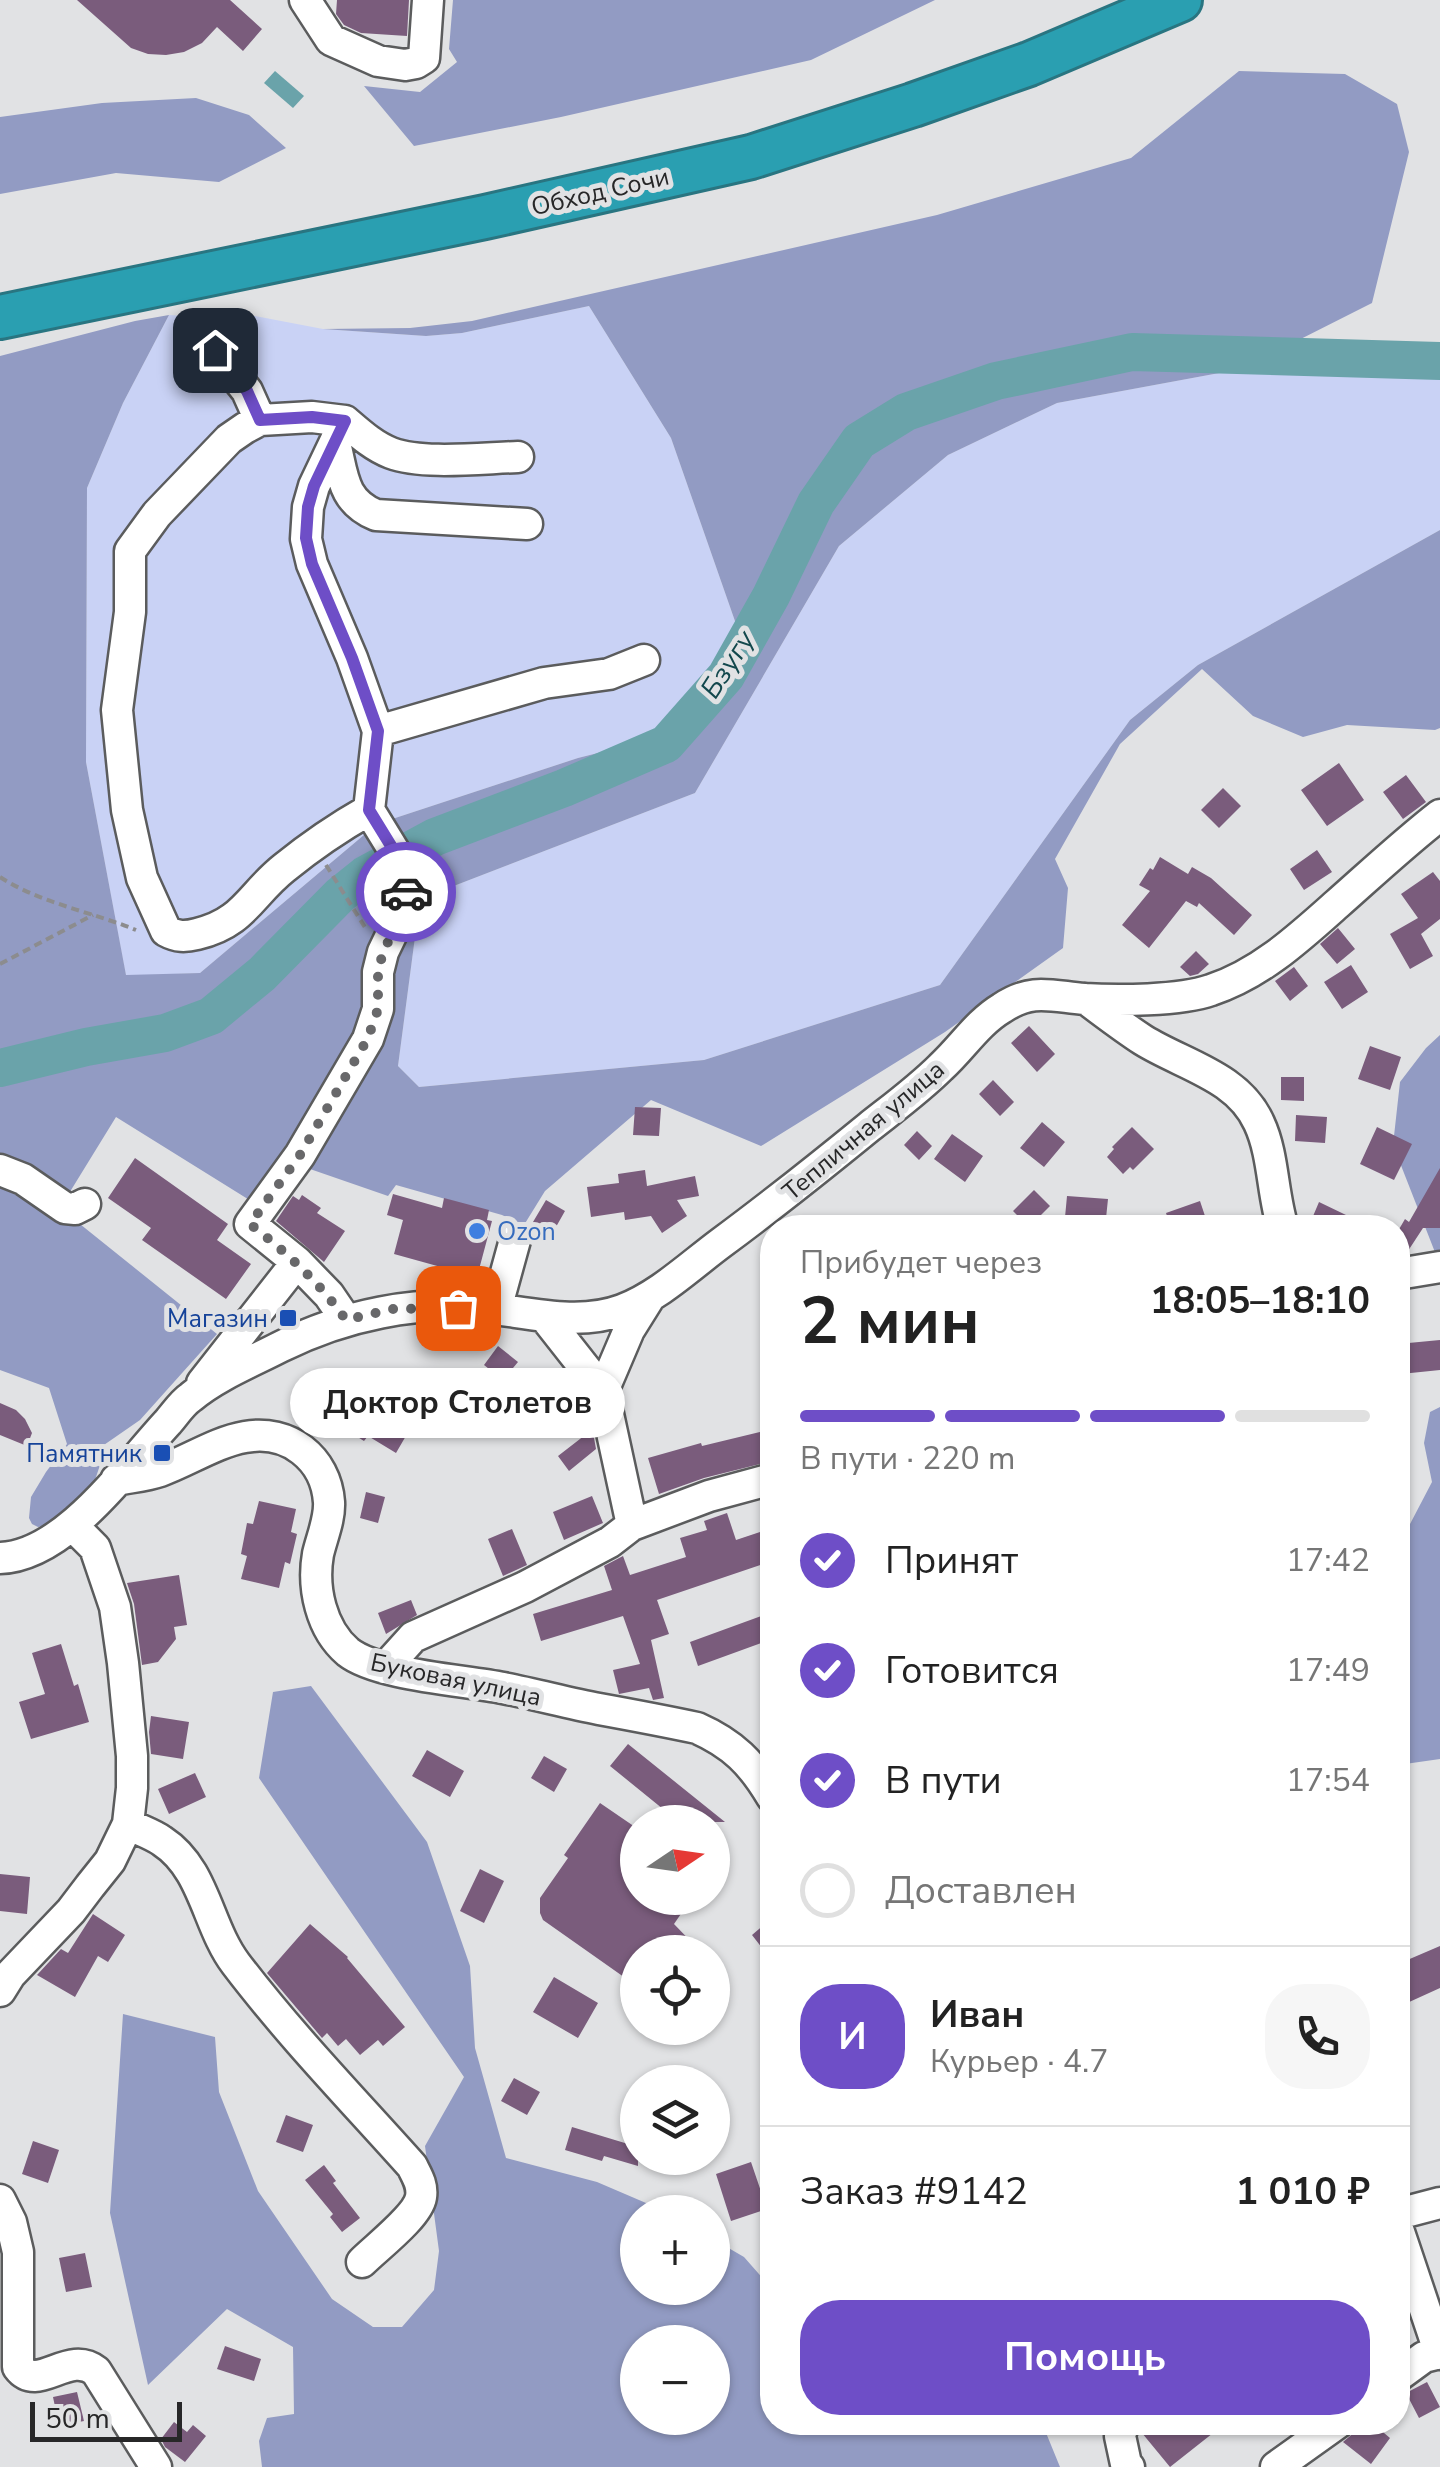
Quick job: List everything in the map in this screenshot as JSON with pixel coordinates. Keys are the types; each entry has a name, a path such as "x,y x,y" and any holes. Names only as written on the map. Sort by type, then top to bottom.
{"highway":[{"name":"Обход Сочи","path":"0,318 485,218 750,157 1029,64 1180,0"}],"street":[{"path":"305,0 332,40 378,61 406,65 424,58 428,0"},
{"path":"215,350 247,391 260,420"},
{"path":"369,810 312,845 277,873 226,924 186,936 166,931 142,878 127,810 117,710 130,612 130,551 157,514 229,439 260,420 312,417 392,454 418,459 518,457"},
{"path":"340,432 346,488 362,509 376,515 527,524"},
{"path":"340,432 310,497 306,538 312,564 378,731 369,810 404,867 407,886 397,924 383,952 378,972 378,1009 368,1038 300,1155 250,1224 297,1262 346,1320"},
{"path":"378,731 544,683 609,674 644,660"},
{"name":"Тепличная улица","path":"3,1561 30,1553 72,1525 190,1397 293,1340 346,1320 392,1309 434,1307 590,1318 623,1310 648,1298 780,1199 916,1089 941,1068 988,1016 1006,1005 1032,994 1086,999 1176,998 1208,992 1238,979 1301,936 1440,815"},
{"path":"1086,999 1144,1040 1233,1088 1246,1102 1266,1141 1279,1215"},
{"path":"0,1170 23,1179 65,1208 85,1204"},
{"path":"496,1310 514,1240"},
{"path":"190,1397 297,1262"},
{"path":"1410,1272 1440,1267"},
{"path":"603,1391 629,1330 648,1298"},
{"path":"544,1316 603,1391 632,1525"},
{"name":"Буковая улица","path":"116,1480 156,1472 240,1438 262,1434 301,1447 326,1482 330,1506 316,1584 323,1615 347,1651 364,1663 385,1668 696,1728 736,1750 760,1779"},
{"path":"385,1668 414,1637 525,1586 610,1542 632,1525 709,1496 760,1482"},
{"path":"0,1991 110,1861 128,1824 132,1756 115,1607 95,1548 72,1525"},
{"path":"128,1824 164,1842 184,1861 197,1880 204,1904 232,1959 264,2001 412,2166 421,2183 421,2200 413,2214 362,2262"},
{"path":"0,2200 11,2222 18,2252 18,2367 22,2374 40,2376 71,2364 90,2366 156,2467"},
{"path":"1410,2211 1440,2202"},
{"path":"1410,2264 1440,2353 1424,2357 1410,2367"},
{"path":"1120,2435 1129,2467"},
{"path":"1276,2467 1321,2435"}],"path":[{"path":"312,845 383,952"},
{"path":"0,877 20,890 151,936 175,935"},
{"path":"0,964 94,914"}],"shaded area":[{"path":"453,0 935,0 811,60 414,146 364,86 420,92 457,62 449,49"},
{"path":"275,71 304,96 293,108 264,83"},
{"path":"1239,71 1345,74 1397,104 1409,152 1372,303 1241,369 1057,403 948,455 839,546 695,793 420,899 398,1066 419,1087 704,1060 940,985 1130,720 1198,665 1440,530 1440,728 1347,725 1303,737 1253,716 1202,669 1120,744 1055,859 1068,888 1063,948 945,1032 761,1146 651,1100 545,1191 524,1225 396,1185 388,1196 284,1160 251,1201 116,1117 60,1208 217,1334 140,1420 101,1447 92,1489 48,1525 32,1524 31,1497 67,1444 49,1388 0,1370 0,356 169,315 123,403 87,488 86,762 126,975 200,973 377,824 578,758 693,729 743,644 671,438 589,306 462,333 426,336 323,329 410,328 472,321 937,215 1131,158"},
{"path":"196,98 249,115 286,148 219,182 116,173 0,194 0,117 102,103"},
{"path":"589,306 671,438 743,644 693,729 578,758 377,824 200,973 126,976 86,762 87,488 123,403 169,315 255,316 323,329 426,336 462,333"},
{"path":"1241,369 1440,374 1440,530 1198,665 1130,720 940,985 704,1060 419,1087 398,1066 420,899 695,793 839,546 948,455 1057,403"},
{"path":"1440,1035 1440,1265 1393,1145 1400,1082"},
{"path":"1440,1407 1440,1759 1410,1763 1410,1524 1432,1482 1424,1443 1430,1412"},
{"path":"311,1686 427,1842 470,1966 475,2048 506,2158 597,2182 627,2195 620,2195 620,2305 730,2305 730,2249 744,2257 760,2275 760,2435 1047,2435 1060,2467 262,2467 259,2441 267,2418 294,2414 293,2347 227,2309 148,2385 110,2213 123,2014 215,2037 219,2092 258,2191 332,2299 373,2327 402,2327 434,2290 439,2251 425,2146 464,2077 259,1778 273,1692"}],"building":[{"path":"77,0 230,0 262,29 243,51 217,27 202,43 184,52 148,54 131,48"},
{"path":"337,0 409,0 407,36 361,33 344,25 336,14"},
{"path":"1339,763 1364,800 1327,826 1301,790"},
{"path":"1406,775 1426,802 1403,819 1383,792"},
{"path":"1223,788 1241,806 1219,828 1201,810"},
{"path":"1317,850 1332,872 1304,890 1290,869"},
{"path":"1160,857 1188,874 1192,867 1211,878 1252,915 1234,935 1199,903 1197,907 1186,901 1149,948 1122,925 1150,891 1139,885"},
{"path":"1433,872 1440,881 1440,919 1421,934 1433,956 1410,969 1390,934 1418,918 1401,894"},
{"path":"1338,928 1355,949 1337,964 1320,944"},
{"path":"1196,951 1209,964 1190,976 1180,967"},
{"path":"1351,965 1368,992 1342,1009 1324,982"},
{"path":"1294,967 1308,986 1290,1001 1275,981"},
{"path":"1029,1026 1055,1054 1037,1072 1011,1043"},
{"path":"1370,1046 1401,1057 1390,1090 1358,1079"},
{"path":"1281,1077 1304,1077 1304,1101 1281,1100"},
{"path":"993,1080 1014,1102 1000,1116 979,1094"},
{"path":"635,1107 661,1108 659,1136 633,1135"},
{"path":"1296,1115 1327,1117 1325,1143 1295,1141"},
{"path":"1042,1122 1065,1142 1044,1167 1020,1148"},
{"path":"1132,1127 1154,1149 1133,1170 1130,1167 1123,1174 1107,1157"},
{"path":"1377,1127 1412,1144 1394,1180 1360,1164"},
{"path":"917,1131 932,1146 919,1160 904,1145"},
{"path":"952,1134 983,1156 965,1182 934,1159"},
{"path":"135,1158 228,1224 217,1240 251,1264 226,1299 142,1240 151,1228 108,1198"},
{"path":"1440,1168 1440,1228 1423,1228 1410,1248 1410,1220"},
{"path":"645,1170 647,1186 695,1176 699,1196 677,1200 687,1216 662,1233 651,1216 625,1220 624,1212 591,1217 587,1187 619,1183 618,1174"},
{"path":"1034,1190 1050,1206 1041,1215 1017,1215 1013,1211"},
{"path":"393,1194 442,1208 444,1198 489,1210 487,1220 492,1221 477,1277 394,1254 403,1220 387,1215"},
{"path":"302,1195 321,1208 317,1213 345,1231 324,1262 276,1221 293,1196 299,1200"},
{"path":"1067,1196 1108,1199 1106,1215 1065,1215"},
{"path":"546,1200 565,1211 552,1234 533,1222"},
{"path":"1200,1201 1205,1215 1167,1215"},
{"path":"1319,1202 1346,1215 1314,1215"},
{"path":"1440,1340 1440,1370 1410,1373 1410,1343"},
{"path":"498,1346 518,1362 503,1380 484,1365"},
{"path":"347,1389 385,1413 389,1407 414,1422 396,1453 368,1436 364,1441 348,1431 354,1422 334,1409"},
{"path":"0,1403 25,1419 32,1433 27,1446 0,1435"},
{"path":"589,1432 596,1449 569,1471 558,1456"},
{"path":"760,1432 760,1464 659,1494 648,1458 701,1443 702,1446"},
{"path":"366,1492 385,1497 378,1523 360,1518"},
{"path":"592,1496 603,1523 564,1540 553,1512"},
{"path":"259,1501 296,1509 291,1532 297,1534 279,1588 241,1579 247,1556 241,1554 247,1523 253,1524"},
{"path":"727,1513 736,1540 760,1532 760,1565 657,1600 669,1634 651,1640 664,1698 653,1700 649,1688 619,1694 613,1670 640,1664 623,1616 541,1641 533,1614 612,1590 604,1566 623,1556 630,1575 686,1557 680,1538 707,1530 704,1521"},
{"path":"512,1529 527,1565 503,1576 488,1539"},
{"path":"179,1575 187,1625 174,1627 176,1639 158,1662 142,1665 134,1604 127,1583"},
{"path":"411,1600 417,1615 386,1634 378,1613"},
{"path":"760,1616 760,1643 698,1666 690,1642"},
{"path":"61,1644 89,1722 31,1739 19,1702 45,1694 32,1653"},
{"path":"151,1716 189,1722 183,1759 151,1754"},
{"path":"628,1744 704,1805 658,1805 610,1766"},
{"path":"427,1750 464,1771 450,1797 412,1776"},
{"path":"544,1756 567,1769 554,1792 531,1778"},
{"path":"195,1773 206,1797 169,1814 158,1789"},
{"path":"600,1803 620,1817 620,1915 680,1915 674,1924 685,1935 620,1935 620,1974 543,1920 540,1898 568,1858 564,1855"},
{"path":"480,1869 504,1881 484,1923 460,1911"},
{"path":"0,1874 30,1877 27,1914 0,1911"},
{"path":"93,1914 125,1935 108,1962 98,1956 75,1997 37,1975 61,1949 68,1953"},
{"path":"310,1924 348,1957 405,2027 383,2046 378,2040 360,2055 346,2039 338,2046 327,2033 322,2038 267,1973"},
{"path":"760,1928 760,1945 752,1935"},
{"path":"1440,1946 1440,1988 1410,2002 1410,1959"},
{"path":"554,1977 598,2003 578,2038 533,2012"},
{"path":"514,2078 540,2092 527,2115 501,2101"},
{"path":"286,2115 313,2125 303,2152 276,2142"},
{"path":"572,2127 620,2142 620,2161 604,2156 602,2161 565,2150"},
{"path":"33,2141 59,2150 48,2183 22,2174"},
{"path":"751,2162 760,2188 760,2211 731,2221 730,2195 723,2195 716,2175 730,2175 730,2169"},
{"path":"324,2165 360,2218 342,2232 330,2217 333,2214 305,2180"},
{"path":"85,2253 92,2287 66,2292 59,2258"},
{"path":"225,2346 261,2359 254,2381 217,2369"},
{"path":"1427,2382 1440,2407 1419,2418 1410,2401 1410,2391"},
{"path":"77,2392 84,2421 59,2426 53,2397"},
{"path":"174,2422 187,2432 193,2425 206,2436 185,2462 165,2447 161,2439"},
{"path":"1144,2435 1211,2435 1170,2467"},
{"path":"1351,2435 1390,2438 1371,2464 1343,2442"}],"waterway":[{"name":"Бзугу","path":"0,1068 165,1033 211,1016 262,974 365,875 435,837 666,744 726,676 816,503 859,441 906,412 996,381 1132,352 1440,361"}],"way so far":[{"path":"406,892 397,924 383,952 378,972 378,1009 368,1038 300,1155 250,1224 297,1262 346,1320 392,1309 458,1308"}],"place":[{"name":"Ozon","path":"477,1231"},
{"name":"Доктор Столетов","path":"458,1308"},
{"name":"Магазин","path":"288,1318"},
{"name":"Памятник","path":"162,1453"}],"route":[{"path":"215,350 247,391 260,420 312,417 345,421 314,486 306,538 312,564 378,731 369,810 404,867 406,892"}]}
